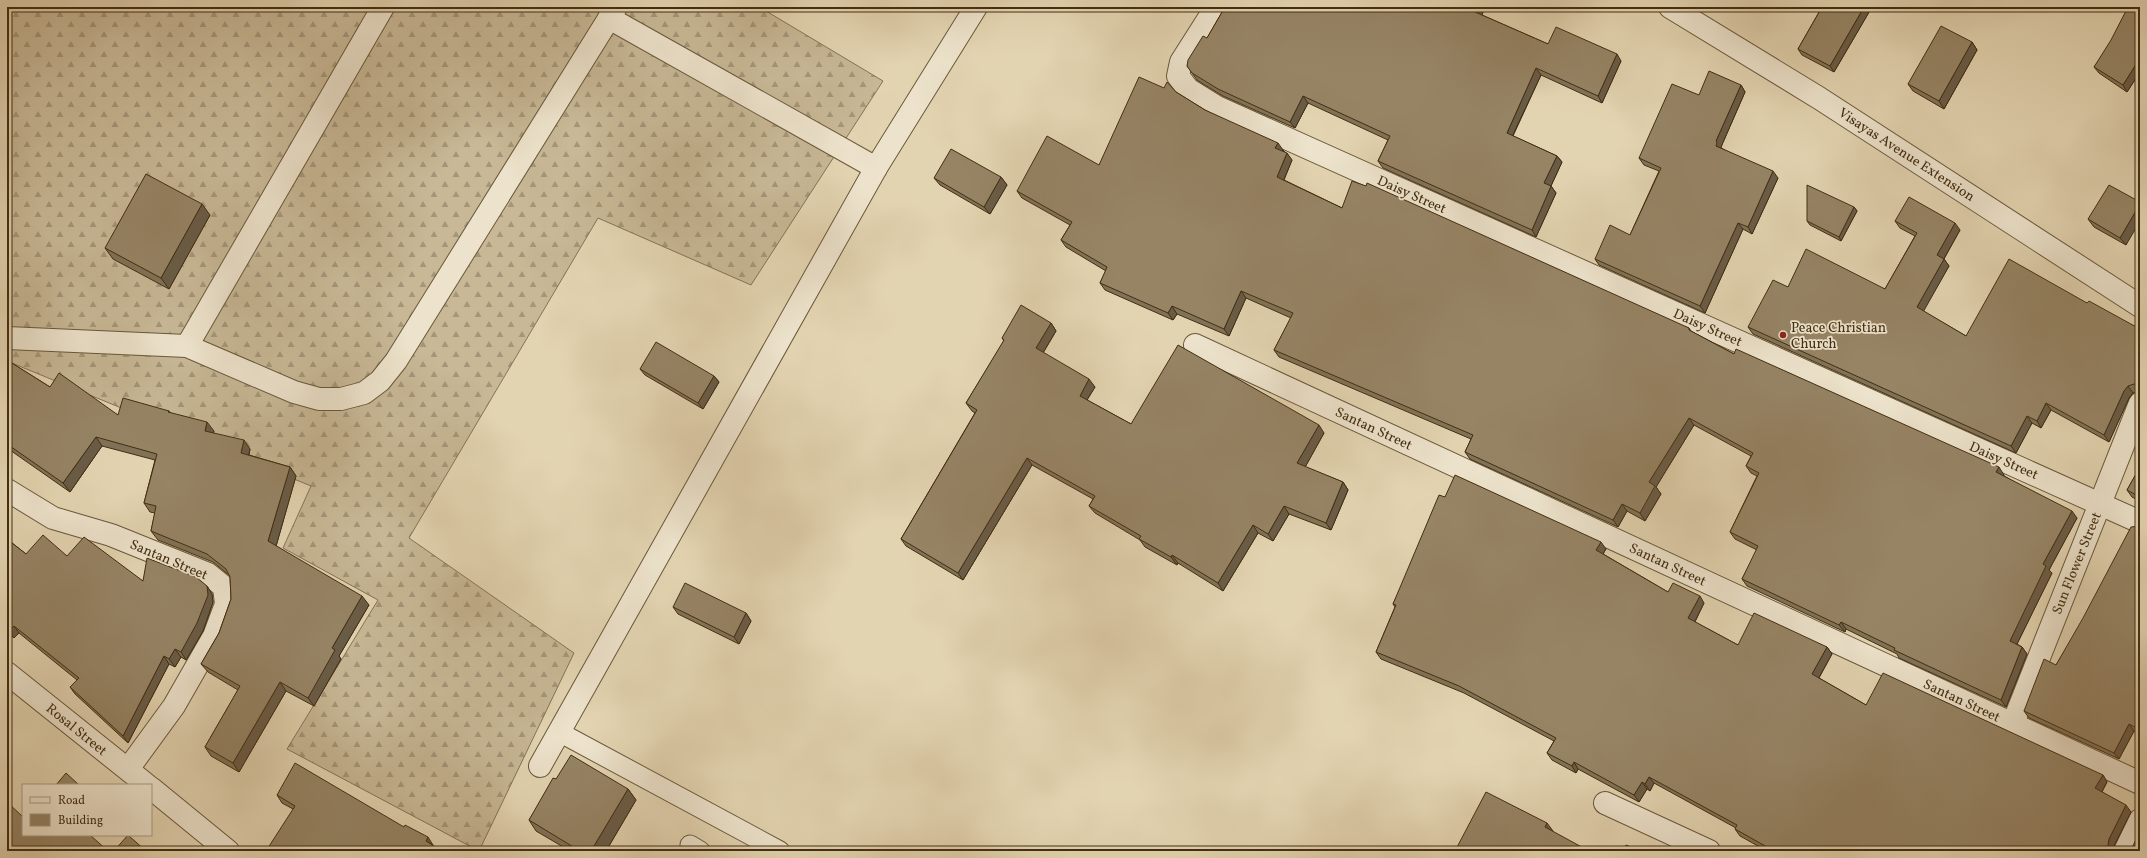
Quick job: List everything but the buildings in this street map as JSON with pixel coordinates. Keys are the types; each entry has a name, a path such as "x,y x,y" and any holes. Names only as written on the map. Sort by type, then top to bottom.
{"street":[{"path":"187,346 383,7"},
{"path":"540,766 876,168 976,7"},
{"name":"Daisy Street","path":"1216,7 1181,62 1178,76 1188,89 1217,107 2140,522"},
{"name":"Visayas Avenue Extension","path":"1670,7 1819,98 2140,306"},
{"path":"7,338 187,346 294,392 319,399 341,399 364,393 380,381 396,361 613,13 876,168"},
{"name":"Santan Street","path":"1195,345 2140,783"},
{"name":"Sun Flower Street","path":"2012,723 2140,403"},
{"name":"Santan Street","path":"7,490 53,518 111,535 208,574 224,587 226,604 214,636 174,706 128,769"},
{"name":"Rosal Street","path":"7,673 146,784"},
{"path":"152,789 228,851"},
{"path":"1605,803 1709,851"},
{"path":"2125,851 2140,820"}],"lane":[{"path":"559,732 780,851"}],"green space":[{"path":"7,7 768,7 766,11 883,81 751,285 598,218 409,538 574,653 479,851 287,749 378,600 283,548 311,486 7,361"}],"place":[{"name":"Peace Christian Church","path":"1783,335"}]}
